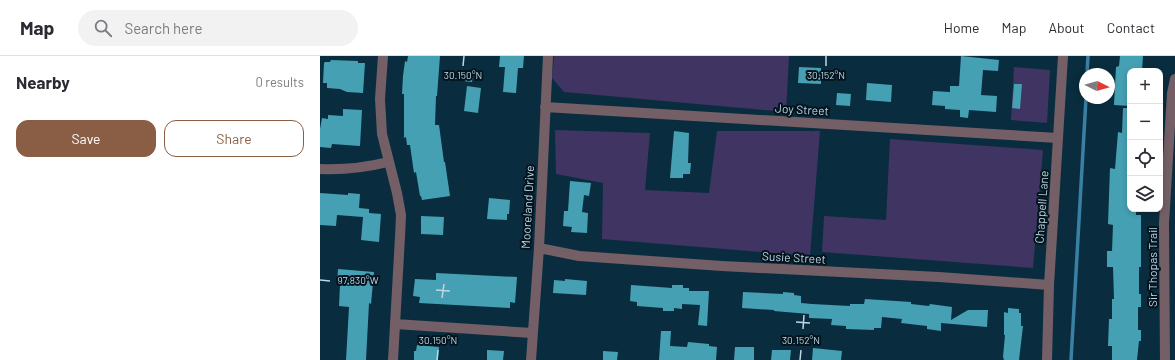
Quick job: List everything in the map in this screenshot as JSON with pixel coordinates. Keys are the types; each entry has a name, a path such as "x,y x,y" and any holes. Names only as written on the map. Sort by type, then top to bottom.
{"street":[{"path":"383,56 380,115 382,134 401,215 393,360"},
{"name":"Mooreland Drive","path":"531,360 539,248 548,56"},
{"name":"Chappell Lane","path":"1047,360 1049,285 1063,56"},
{"name":"Sir Thopas Trail","path":"1165,360 1164,223 1171,160 1172,93 1175,79"},
{"name":"Joy Street","path":"545,107 1058,138"},
{"path":"320,169 366,168 388,162"},
{"name":"Susie Street","path":"539,248 579,256 714,266 939,277 1049,285"},
{"path":"395,324 532,333"}],"shaded area":[{"path":"554,56 789,56 786,112 564,92 552,78"},
{"path":"1014,67 1050,70 1047,123 1011,120"},
{"path":"555,130 650,133 645,190 709,193 717,131 820,131 810,256 602,239 603,183 556,174"},
{"path":"890,139 1043,150 1033,268 822,252 824,216 886,220"}],"building":[{"path":"408,56 440,56 435,125 439,125 450,196 422,200 420,196 416,172 414,173 410,145 407,145 406,137 404,138 404,94 402,94 405,61 407,62"},
{"path":"500,56 524,56 523,68 518,68 516,93 503,92 505,67 499,67"},
{"path":"961,56 999,60 998,71 983,70 981,95 997,96 996,112 969,110 968,118 960,117 960,110 945,109 945,106 932,105 933,91 950,92 950,86 959,86"},
{"path":"1120,56 1143,56 1142,68 1127,68 1127,106 1114,105 1116,67 1119,66"},
{"path":"331,60 358,61 358,63 365,63 363,93 347,92 340,89 327,88 327,83 323,83 324,63 330,62"},
{"path":"799,67 821,68 821,84 798,83"},
{"path":"464,72 473,72 472,82 463,81"},
{"path":"867,83 892,85 891,102 866,100"},
{"path":"1014,84 1022,84 1020,109 1012,108"},
{"path":"467,86 481,88 478,113 464,111"},
{"path":"837,93 851,94 850,106 836,105"},
{"path":"1123,108 1127,108 1127,212 1136,212 1136,215 1141,215 1141,267 1139,267 1139,294 1141,294 1141,307 1138,307 1138,330 1141,330 1141,341 1139,341 1137,360 1112,360 1112,346 1108,346 1109,319 1112,319 1112,299 1114,299 1113,267 1107,267 1107,251 1112,251 1113,225 1108,224 1110,168 1115,169 1118,132 1122,133"},
{"path":"343,109 362,110 360,146 332,144 331,148 320,147 320,129 322,118 328,119 328,115 343,116"},
{"path":"674,131 689,133 688,163 691,163 690,174 683,174 683,178 670,178"},
{"path":"570,181 591,183 589,196 584,195 582,212 588,213 587,233 571,232 572,227 563,226 564,211 568,211"},
{"path":"320,193 348,195 348,193 360,194 359,208 369,209 369,213 381,214 379,242 361,240 363,217 337,215 336,226 320,225"},
{"path":"489,198 510,200 507,220 487,219"},
{"path":"421,216 444,217 443,235 421,234"},
{"path":"338,269 374,272 371,304 369,303 366,360 346,360 349,307 339,306 340,285 337,285"},
{"path":"436,273 517,277 515,303 510,302 510,308 419,303 420,297 413,296 415,279 436,280"},
{"path":"565,279 587,281 586,295 553,293 554,280 565,281"},
{"path":"631,285 672,288 672,285 683,285 683,288 689,288 689,291 709,291 707,326 698,325 700,305 682,304 682,309 674,308 674,311 663,311 663,308 637,306 637,302 630,301"},
{"path":"743,292 783,294 783,292 794,293 794,295 801,296 801,303 812,304 850,306 850,304 864,304 865,299 911,302 911,304 929,306 930,304 952,307 951,320 968,310 988,310 987,327 941,323 941,331 927,329 927,326 901,323 902,319 882,317 881,328 874,328 874,330 846,329 846,326 831,325 832,319 809,318 809,314 742,308"},
{"path":"1008,308 1019,309 1019,313 1021,313 1021,326 1023,326 1019,360 1004,360 1003,357 1005,335 1004,312 1008,313"},
{"path":"661,331 671,331 670,346 687,347 688,342 709,344 709,346 717,347 716,360 659,360"},
{"path":"417,345 439,347 438,360 414,360 414,351 416,351"},
{"path":"735,347 754,347 754,360 734,360"},
{"path":"813,348 842,351 841,360 812,360"},
{"path":"487,350 504,351 503,360 487,360"},
{"path":"772,350 791,350 790,360 771,360"},
{"path":"603,351 618,352 617,360 603,360"}],"waterway":[{"path":"1087,68 1088,56"},
{"path":"1071,360 1086,104"}]}
